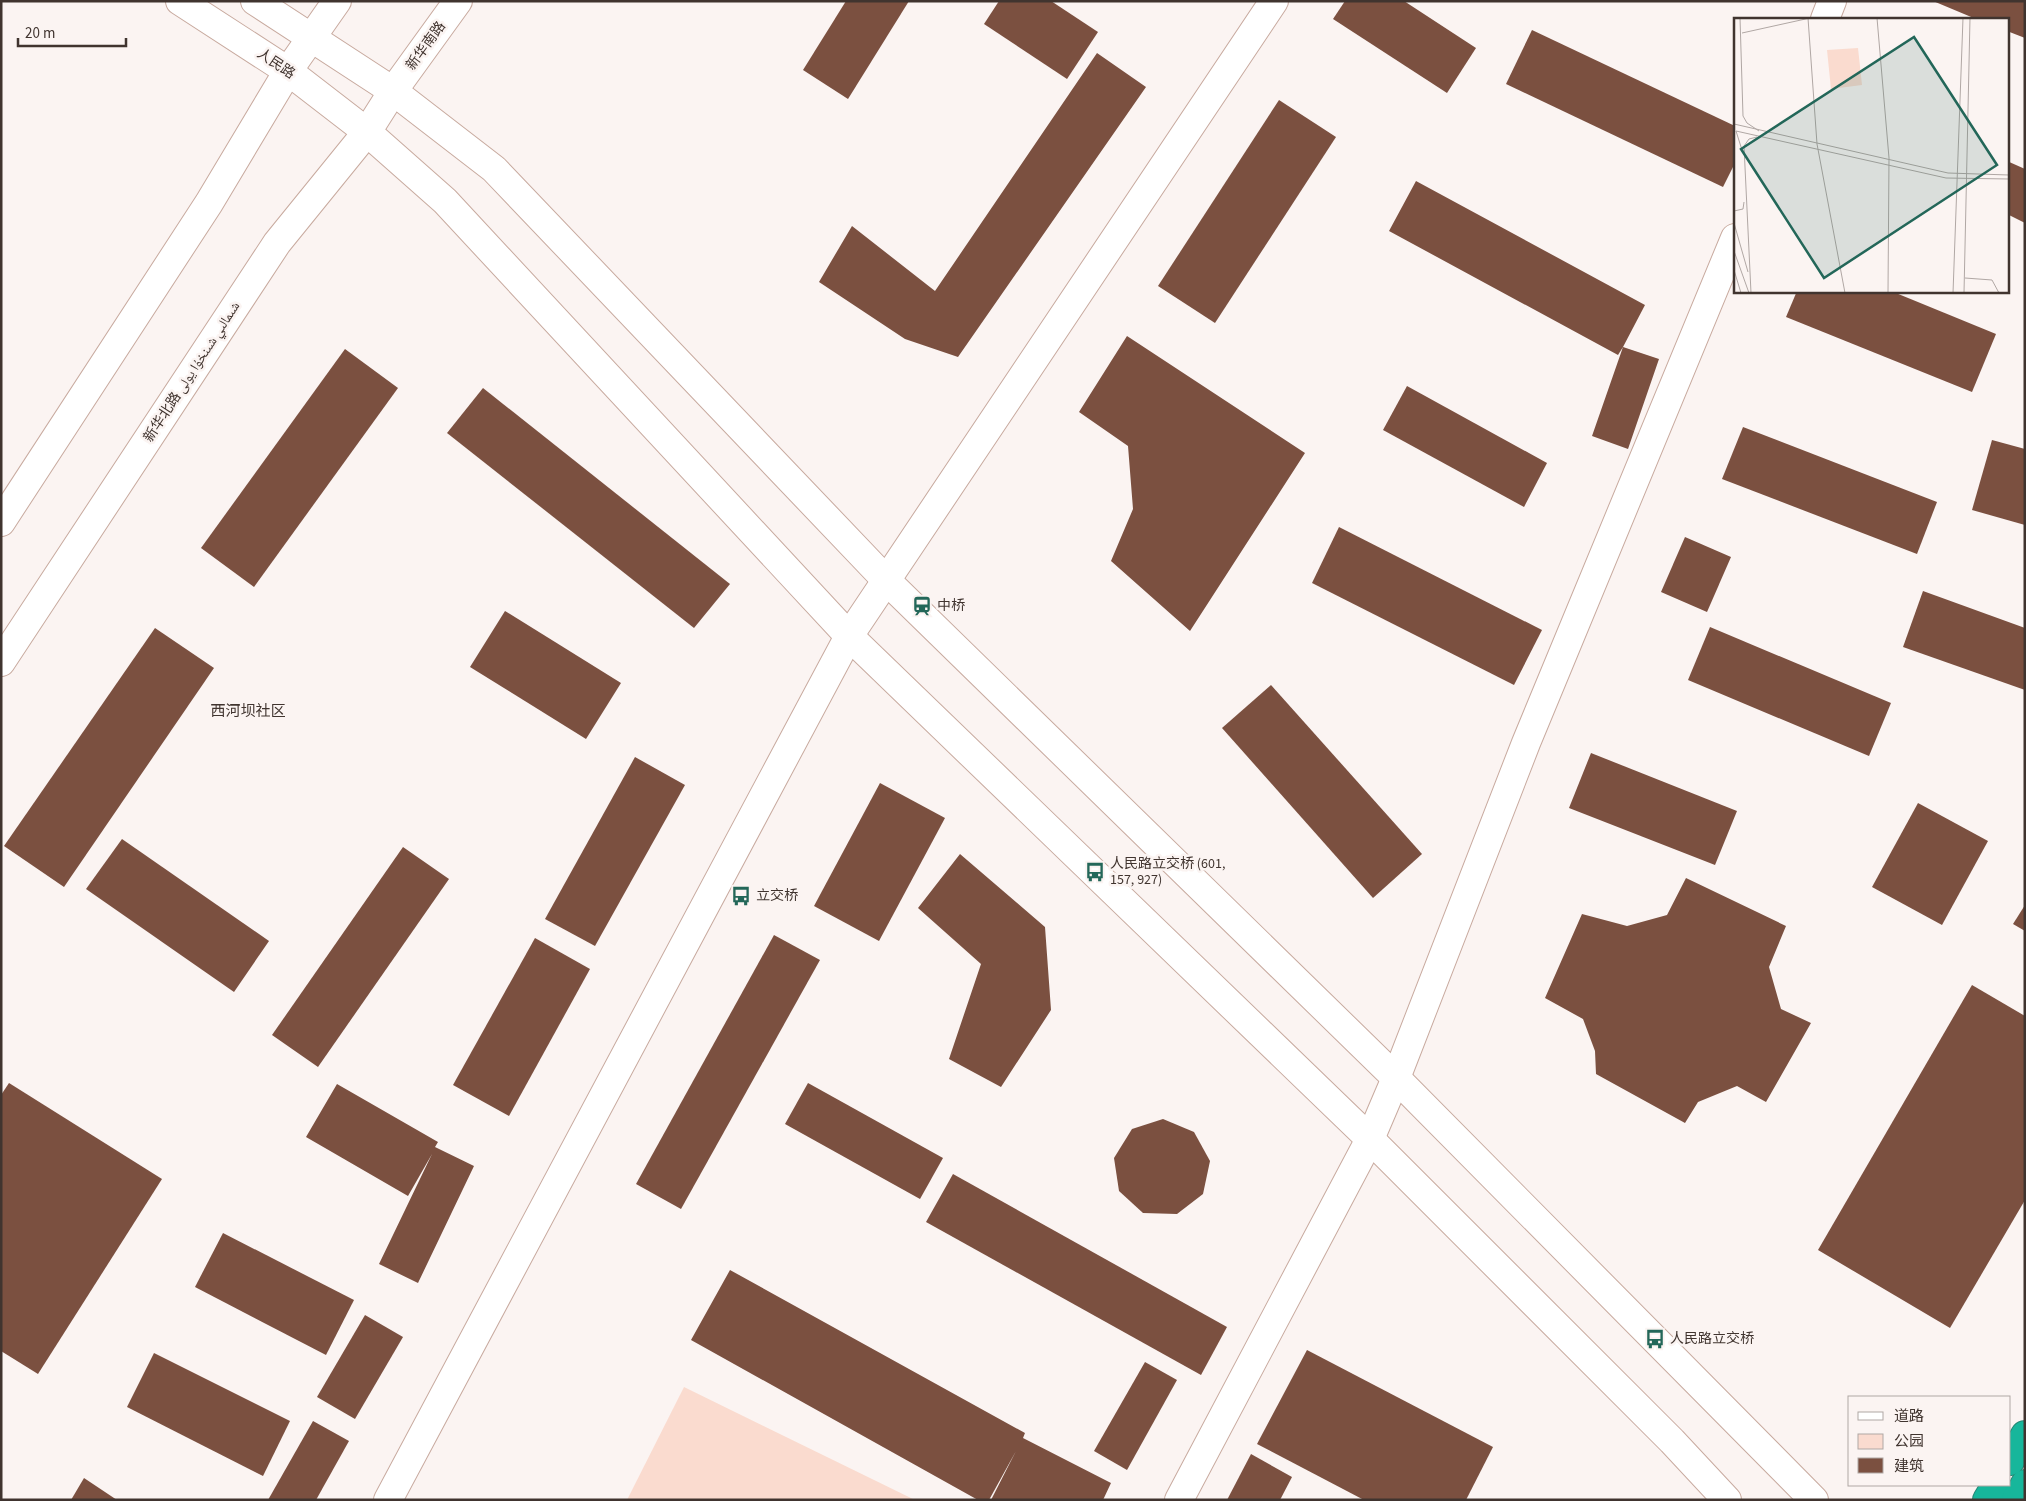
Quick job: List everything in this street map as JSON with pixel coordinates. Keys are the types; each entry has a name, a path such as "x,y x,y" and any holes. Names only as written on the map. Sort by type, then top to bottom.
{"highway":[{"path":"2011,1459 2025,1435"},
{"path":"2016,1500 2025,1484"},
{"path":"1987,1500 1995,1486"}],"main road":[{"name":"人民路","path":"180,1 288,71 367,132 445,201 849,636 1370,1139 1672,1441 1727,1500"},
{"path":"255,1 394,91 494,169 887,581 1396,1078 1814,1500"},
{"path":"1,522 209,203 288,71 336,1"},
{"name":"新华南路","path":"394,91 458,1"},
{"path":"388,1500 849,636 1274,1"},
{"path":"1825,18 1832,1"},
{"name":"新华北路 شىمالىي شىنخۇا يولى","path":"1,662 277,243 367,132 394,91"},
{"path":"1179,1500 1370,1139 1396,1078 1526,743 1734,240"}],"green space":[{"path":"684,1387 915,1500 627,1500"}],"building":[{"path":"846,1 909,1 848,99 803,70"},
{"path":"999,1 1051,1 1098,32 1067,79 984,24"},
{"path":"1345,1 1404,1 1476,48 1447,93 1333,19"},
{"path":"1933,1 2025,1 2025,38 2008,31 2008,18 1974,18"},
{"path":"1532,30 1734,126 1734,165 1723,187 1506,84"},
{"path":"1097,53 1146,87 958,357 905,339 819,282 852,226 935,291"},
{"path":"1279,100 1336,137 1215,323 1158,286"},
{"path":"2008,161 2025,169 2025,223 2008,214"},
{"path":"1416,181 1645,305 1618,355 1389,231"},
{"path":"1797,292 1893,292 1996,334 1972,392 1786,317"},
{"path":"1127,336 1305,453 1190,631 1111,561 1133,509 1128,446 1079,412"},
{"path":"1623,347 1659,359 1628,449 1592,436"},
{"path":"345,349 398,388 254,587 201,548"},
{"path":"1407,386 1547,463 1524,507 1383,430"},
{"path":"483,388 730,584 694,628 447,433"},
{"path":"1743,427 1937,502 1917,554 1722,479"},
{"path":"1992,440 2025,449 2025,525 1972,510"},
{"path":"1339,527 1542,630 1514,685 1312,583"},
{"path":"1685,537 1731,557 1707,612 1661,592"},
{"path":"1923,591 2025,628 2025,690 1903,647"},
{"path":"505,611 621,683 586,739 470,667"},
{"path":"1710,627 1891,703 1869,756 1688,680"},
{"path":"155,628 214,668 64,887 4,846"},
{"path":"1271,685 1422,854 1373,898 1222,728"},
{"path":"1591,753 1737,811 1715,865 1569,808"},
{"path":"635,757 685,785 595,946 545,919"},
{"path":"880,783 945,818 879,941 814,906"},
{"path":"1918,803 1988,841 1942,925 1872,887"},
{"path":"122,839 269,941 234,992 86,889"},
{"path":"403,847 449,879 318,1067 272,1035"},
{"path":"960,854 1045,927 1051,1010 1001,1087 949,1059 981,964 918,908"},
{"path":"1686,878 1786,926 1769,967 1781,1009 1811,1023 1766,1102 1737,1086 1698,1102 1685,1123 1596,1074 1595,1051 1583,1019 1545,998 1582,914 1627,926 1667,915"},
{"path":"2025,905 2025,931 2013,924"},
{"path":"774,935 820,960 681,1209 636,1184"},
{"path":"535,938 590,969 509,1116 453,1085"},
{"path":"1972,985 2025,1016 2025,1200 1950,1328 1818,1250"},
{"path":"9,1083 162,1179 38,1374 1,1351 1,1095"},
{"path":"808,1083 943,1158 920,1199 785,1124"},
{"path":"337,1084 438,1142 435,1147 474,1166 418,1283 379,1264 432,1154 408,1196 306,1137"},
{"path":"1163,1119 1194,1132 1210,1161 1203,1194 1177,1214 1143,1213 1119,1191 1114,1158 1132,1129"},
{"path":"953,1174 1227,1327 1201,1375 926,1222"},
{"path":"223,1233 354,1300 326,1355 195,1287"},
{"path":"730,1270 1025,1433 1023,1438 1111,1483 1103,1500 991,1500 1016,1451 989,1500 978,1500 691,1340"},
{"path":"365,1315 403,1337 355,1419 317,1397"},
{"path":"1307,1350 1493,1447 1466,1500 1364,1500 1257,1444"},
{"path":"154,1353 290,1421 263,1476 127,1407"},
{"path":"1145,1362 1177,1380 1127,1470 1094,1451"},
{"path":"313,1421 349,1441 316,1500 268,1500"},
{"path":"1251,1454 1292,1477 1280,1500 1227,1500"},
{"path":"84,1478 117,1500 71,1500"}],"place":[{"name":"中桥","path":"922,606"},
{"name":"人民路立交桥 (601, 157, 927)","path":"1095,872"},
{"name":"立交桥","path":"741,896"},
{"name":"人民路立交桥","path":"1655,1339"}],"district":[{"name":"西河坝社区","path":"248,711"}]}
